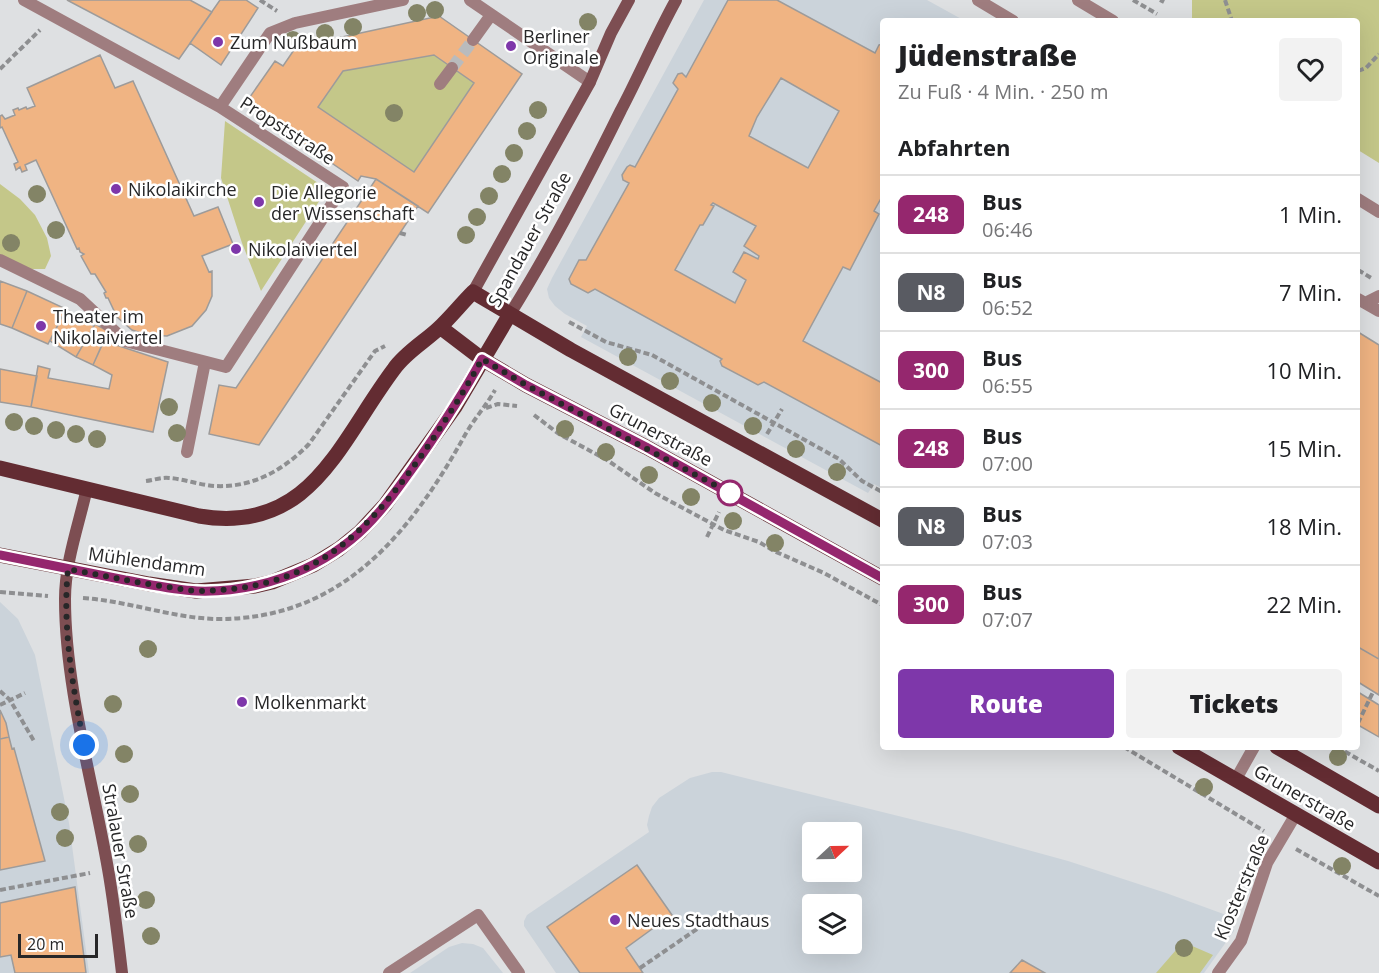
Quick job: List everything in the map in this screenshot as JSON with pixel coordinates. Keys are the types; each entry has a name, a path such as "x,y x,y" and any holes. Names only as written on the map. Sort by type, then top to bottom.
{"main road":[{"name":"Spandauer Straße","path":"87,488 216,519 250,517 267,513 287,504 307,489 354,429 395,367 440,327 473,292 590,82 611,33 629,0"},
{"name":"Spandauer Straße","path":"399,487 456,407 482,359 540,265 676,0"},
{"name":"Grunerstraße","path":"473,292 632,384 880,519"},
{"name":"Grunerstraße","path":"440,327 482,359 526,385 646,447 880,577"},
{"path":"0,468 87,488"},
{"name":"Mühlendamm","path":"0,555 196,591 255,586 272,582 313,565 339,549 360,532 399,487"},
{"name":"Stralauer Straße","path":"87,488 68,569 65,598 68,648 108,870 122,973"},
{"name":"Grunerstraße","path":"1184,750 1379,862"},
{"name":"Grunerstraße","path":"1282,750 1379,806"}],"street":[{"name":"Propststraße","path":"24,0 220,107 343,187 226,367 205,362"},
{"path":"220,107 270,33 295,23 403,0"},
{"path":"470,0 590,82"},
{"path":"978,0 1009,18"},
{"path":"1078,0 1108,18"},
{"path":"473,40 491,15"},
{"path":"440,84 452,68"},
{"path":"1360,200 1379,212"},
{"path":"0,260 80,299 125,340 205,362 187,452"},
{"path":"1361,301 1379,296"},
{"path":"1361,301 1379,311"},
{"path":"1236,779 1252,750"},
{"name":"Klosterstraße","path":"1218,973 1241,940 1268,863 1296,814"},
{"path":"389,973 478,915 519,973"}],"path":[{"path":"1133,0 1157,14"},
{"path":"1225,0 1231,18"},
{"path":"0,69 54,17"},
{"path":"1360,70 1366,68 1379,54"},
{"path":"400,233 407,235"},
{"path":"1360,271 1379,282"},
{"path":"562,319 606,342 652,356 839,459 862,481 880,492"},
{"path":"141,481 168,478 215,486 233,486 249,483 280,469 297,457 309,444 375,351 385,345"},
{"path":"485,408 498,404 521,407"},
{"path":"767,435 782,409"},
{"path":"530,412 559,434 607,460 655,493 713,524 759,542 880,602"},
{"path":"707,537 719,512"},
{"path":"0,592 84,598"},
{"path":"0,691 10,700 34,741"},
{"path":"1360,719 1373,692"},
{"path":"0,705 25,693"},
{"path":"1129,750 1379,896"},
{"path":"1346,750 1379,771"},
{"path":"0,890 108,870"},
{"path":"640,968 697,929"}],"shaded area":[{"path":"704,0 927,0 960,18 880,18 880,487 874,484 868,493 581,337 587,326 565,314 549,298 547,289"},
{"path":"0,602 18,619 35,655 69,823 89,973 0,973"},
{"path":"721,772 963,832 1068,861 1229,916 1233,921 1234,931 1204,973 556,973 524,926 527,915 649,832 647,825 649,816 659,798 690,778"},
{"path":"462,943 483,948 503,973 410,973 449,947"}],"green space":[{"path":"1192,0 1379,0 1379,163 1360,151 1360,18 1192,18"},
{"path":"434,55 474,83 414,172 318,107 343,71"},
{"path":"225,121 327,189 261,291 242,243 221,178"},
{"path":"0,184 20,199 35,215 47,238 51,256 45,269 28,269 0,256"},
{"path":"1183,942 1213,955 1200,973 1156,973"}],"building":[{"path":"67,0 190,0 212,12 179,59"},
{"path":"220,0 246,0 258,8 221,65 190,43"},
{"path":"728,0 777,0 875,53 880,45 880,200 874,211 879,214 850,270 843,267 803,341 880,382 880,445 764,382 758,385 722,366 720,361 722,359 595,289 588,293 571,284 569,279 579,260 586,260 629,183 623,180 622,175 630,165 635,167 678,89 673,83 678,74 682,73 686,77","holes":["781,78 839,111 808,168 749,136 757,117","713,203 756,226 744,246 759,256 758,259 744,252 733,272 746,280 735,303 675,270 700,225 703,225 714,206 711,205"]},
{"path":"439,16 522,74 428,213 376,179 361,176 358,181 245,104 275,61 283,66 296,47","holes":["434,55 474,83 414,172 318,107 343,71"]},
{"name":"Nikolaikirche","path":"100,55 115,88 133,81 194,216 218,207 233,244 202,256 209,272 212,271 212,296 206,310 192,326 167,336 147,335 132,330 117,317 106,298 104,293 106,292 95,274 91,274 81,256 84,254 79,248 77,249 36,160 25,165 27,170 22,172 20,167 16,170 14,164 18,162 2,127 0,128 0,116 2,115 5,119 15,115 13,110 35,106 27,88"},
{"path":"376,179 418,206 259,445 209,434 219,385 236,388"},
{"path":"0,281 27,291 12,328 0,324"},
{"path":"27,291 66,309 48,344 12,328"},
{"path":"66,309 94,326 76,357 50,341"},
{"path":"95,324 108,331 93,365 76,357"},
{"path":"1360,333 1379,345 1379,659 1360,648"},
{"path":"104,341 168,362 153,432 31,407 38,366 50,369 48,378 109,389 112,375 93,365"},
{"path":"0,369 37,376 31,407 0,402"},
{"path":"1360,648 1379,659 1379,695 1360,683"},
{"path":"1360,693 1379,705 1379,737 1360,726"},
{"path":"0,710 9,737 0,739"},
{"path":"9,737 45,861 0,870 0,739"},
{"name":"Neues Stadthaus","path":"637,865 672,915 674,919 672,924 668,928 659,924 626,948 643,973 580,973 547,927"},
{"path":"75,887 86,973 15,973 11,955 0,957 0,903"},
{"path":"1022,960 1045,973 1010,973"}],"tunnel":[{"path":"452,68 473,40"}],"bus line":[{"name":"248","path":"0,555 196,591 255,586 290,575 313,565 339,549 360,532 385,505 456,407 482,359 880,577"}],"place":[{"name":"Zum Nußbaum","path":"218,42"},
{"name":"Berliner Originale","path":"511,46"},
{"name":"Nikolaikirche","path":"116,189"},
{"name":"Die Allegorie der Wissenschaft","path":"259,202"},
{"name":"Nikolaiviertel","path":"236,249"},
{"name":"Theater im Nikolaiviertel","path":"41,326"},
{"name":"Molkenmarkt","path":"242,702"},
{"name":"Neues Stadthaus","path":"615,920"}],"route":[{"path":"84,745 68,648 65,598 68,569 196,591 255,586 272,582 313,565 339,549 360,532 385,505 456,407 482,359 526,385 730,493"}]}
